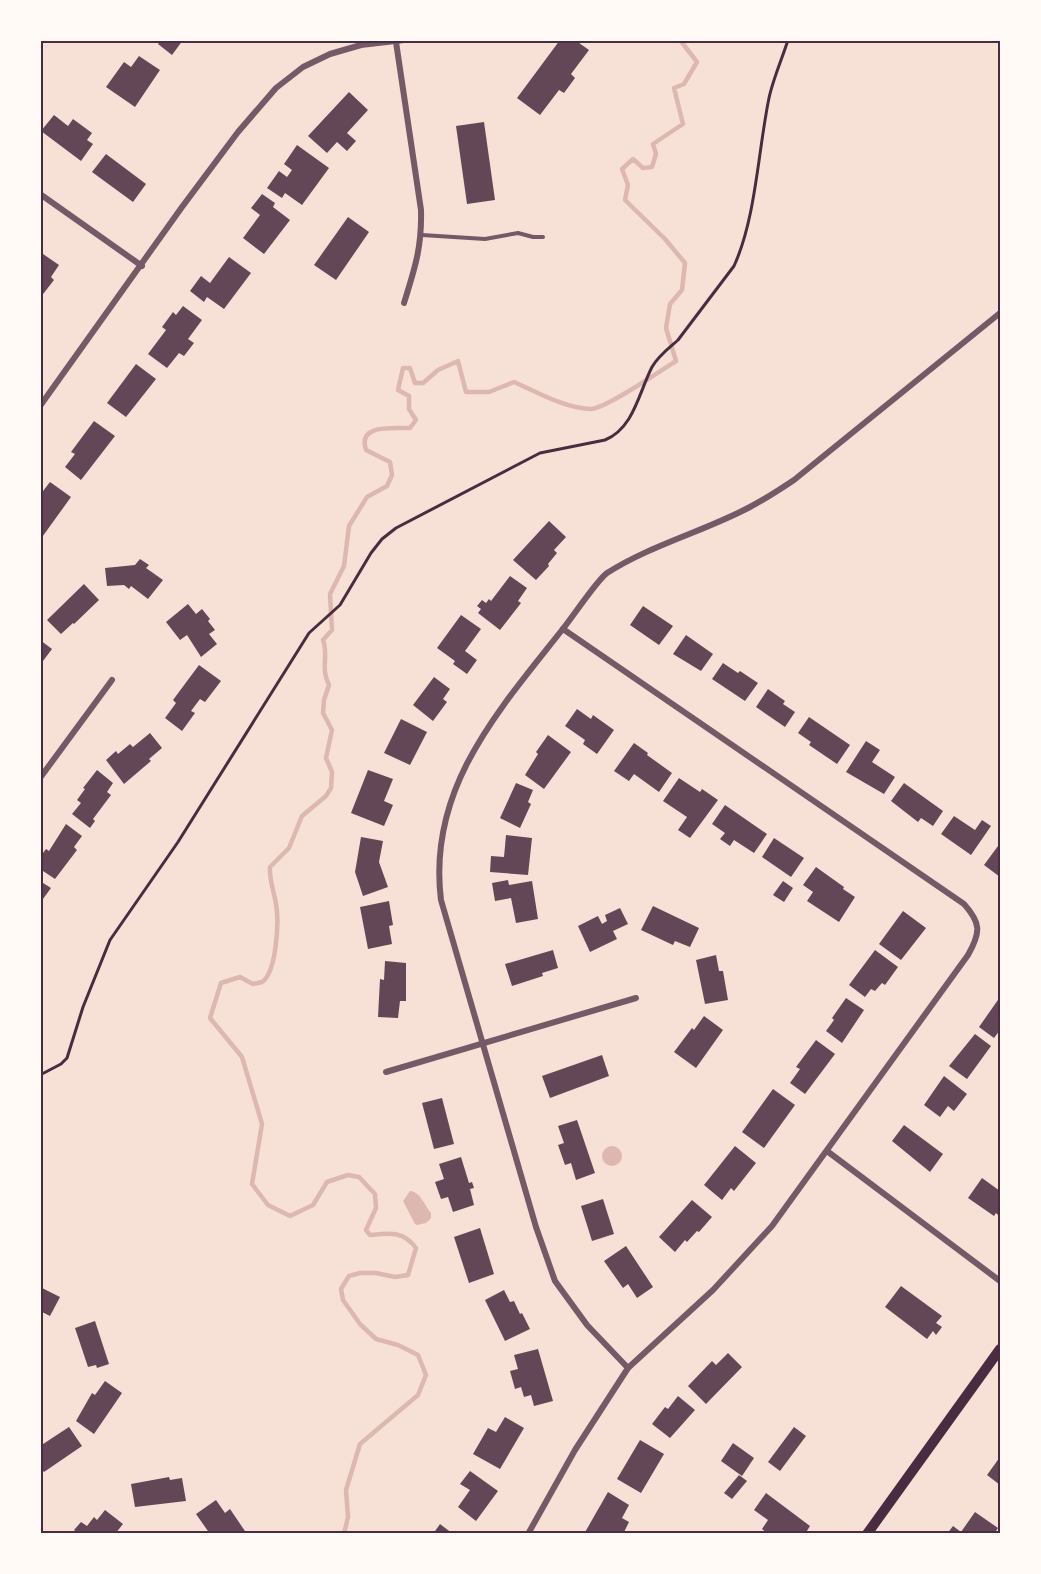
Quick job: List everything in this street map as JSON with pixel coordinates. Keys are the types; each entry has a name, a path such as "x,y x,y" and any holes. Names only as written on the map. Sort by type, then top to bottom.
{"main road":[{"path":"867,1533 1000,1349"}],"street":[{"path":"40,406 182,207 238,132 276,88 303,68 330,54 361,45 404,40"},
{"path":"396,42 421,210 422,235 419,257 404,303"},
{"path":"40,194 142,266"},
{"path":"628,1368 587,1325 555,1281 536,1227 441,900 438,878 442,833 454,793 467,761 490,725 605,575 668,542 746,509 794,480 1000,313"},
{"path":"528,1533 575,1450 628,1368 690,1312 744,1258 772,1226 968,955 978,932 974,915 964,904 563,629"},
{"path":"40,778 112,680"},
{"path":"386,1072 636,998"},
{"path":"827,1151 1000,1281"}],"lane":[{"path":"422,235 485,239 518,233 543,237"}],"path":[{"path":"40,1075 61,1064 67,1058 83,1007 110,940 178,842 309,633 340,605 382,539 396,528 540,453 614,437 628,419 640,401 653,366 666,349 678,340 734,266 747,228 769,95 788,40"}],"shaded area":[{"path":"612,1146 619,1149 622,1156 619,1163 612,1166 605,1163 602,1156 605,1149"},
{"path":"410,1191 420,1196 431,1213 431,1218 426,1223 415,1224 403,1201"}],"building":[{"path":"161,40 183,40 172,55 158,44"},
{"path":"560,40 575,40 589,50 571,74 575,78 564,93 559,90 540,115 517,98"},
{"path":"139,56 160,70 135,107 106,87 124,62 131,67"},
{"path":"349,92 368,110 347,133 356,141 347,151 337,142 327,153 308,136"},
{"path":"54,115 68,126 73,119 92,133 87,140 93,144 81,161 41,131"},
{"path":"484,122 495,200 467,204 456,126"},
{"path":"297,145 329,168 302,205 285,193 282,198 267,188 279,171 287,177 292,170 284,164"},
{"path":"106,154 146,184 133,202 92,172"},
{"path":"262,194 275,203 273,207 290,220 264,254 243,238 260,215 251,208"},
{"path":"348,217 369,232 336,280 314,265"},
{"path":"43,254 59,265 51,277 54,280 40,298 40,257"},
{"path":"229,257 251,273 224,309 207,297 204,302 190,291 201,276 210,283"},
{"path":"183,306 202,320 188,339 194,343 184,356 179,353 167,368 148,354 166,330 162,327 173,312 176,315"},
{"path":"136,364 156,379 126,417 107,403"},
{"path":"94,421 115,436 81,480 65,467 75,454 71,452"},
{"path":"50,482 71,497 40,540 40,495"},
{"path":"549,521 566,537 554,550 557,553 548,564 549,566 536,580 513,560"},
{"path":"140,559 149,565 146,568 163,580 148,599 131,586 129,589 124,585 107,586 105,568 135,565"},
{"path":"510,576 527,588 518,601 521,603 500,630 478,613 481,609 477,606 482,600 486,603 489,599 491,601"},
{"path":"84,584 99,600 61,634 47,620"},
{"path":"188,604 196,614 202,609 215,630 209,634 217,644 201,657 187,635 180,640 166,622"},
{"path":"643,606 673,626 659,645 630,625"},
{"path":"461,615 481,629 465,651 477,660 467,674 453,664 455,661 437,648"},
{"path":"686,635 713,654 701,671 673,654"},
{"path":"40,640 52,649 40,665"},
{"path":"723,663 758,683 745,701 712,679"},
{"path":"199,665 221,681 205,702 200,699 191,711 195,713 182,731 165,718 176,703 173,700"},
{"path":"434,677 450,689 443,699 447,702 433,721 413,705"},
{"path":"768,689 785,701 783,704 795,712 785,727 756,707"},
{"path":"577,709 591,719 593,715 614,730 597,754 583,744 585,740 565,726"},
{"path":"809,717 850,745 837,764 809,745 811,742 798,733"},
{"path":"401,719 427,732 410,765 384,753"},
{"path":"150,733 162,748 149,759 151,761 124,784 106,760 116,751 118,754 130,744 133,747"},
{"path":"548,735 571,752 544,789 525,775 538,754 536,752"},
{"path":"866,741 880,750 872,762 895,777 884,794 846,772"},
{"path":"634,743 672,773 659,792 634,774 629,781 614,771"},
{"path":"97,770 113,783 107,792 111,795 93,819 95,821 90,828 72,814 81,803 77,800 85,789 83,788"},
{"path":"368,770 393,779 384,801 393,805 384,826 351,813"},
{"path":"679,778 700,792 702,789 718,800 690,838 678,830 687,817 663,801"},
{"path":"516,783 533,790 528,802 531,804 520,828 500,818"},
{"path":"904,783 943,811 933,826 921,818 918,822 891,801"},
{"path":"725,805 767,834 754,853 734,840 730,846 720,839 725,833 712,824"},
{"path":"954,816 975,830 982,820 991,826 971,855 941,834"},
{"path":"66,824 82,836 74,847 77,850 55,879 40,869 40,857 46,849 49,851"},
{"path":"506,835 532,838 528,875 490,872 491,856 504,857"},
{"path":"361,837 383,841 379,862 388,887 363,896 355,872"},
{"path":"774,838 804,858 791,877 762,857"},
{"path":"998,846 1000,848 1000,877 984,865"},
{"path":"816,867 855,897 839,922 807,901 813,892 803,885"},
{"path":"508,880 509,885 532,881 538,919 516,923 511,898 495,901 492,883"},
{"path":"40,881 51,888 40,903"},
{"path":"783,881 793,888 784,902 773,895"},
{"path":"389,901 393,925 389,926 392,944 368,949 360,907"},
{"path":"653,906 699,928 690,947 675,941 673,945 641,930"},
{"path":"620,908 628,924 613,931 617,939 590,952 578,926 598,916 602,924 607,921 605,915"},
{"path":"903,911 926,928 901,960 879,944"},
{"path":"553,950 558,968 542,973 543,976 512,986 505,964"},
{"path":"875,950 898,967 885,985 882,983 875,991 871,989 865,997 849,985"},
{"path":"716,955 719,971 723,971 728,1000 705,1004 696,960"},
{"path":"385,961 406,963 406,1001 400,1001 398,1018 378,1017 380,979 384,980"},
{"path":"1000,997 1000,1030 994,1038 979,1027"},
{"path":"846,998 864,1010 842,1043 826,1031"},
{"path":"704,1016 723,1030 696,1068 674,1052"},
{"path":"975,1034 991,1046 967,1079 949,1066"},
{"path":"816,1040 835,1054 805,1094 790,1083 800,1069 796,1067"},
{"path":"602,1055 609,1076 550,1098 542,1076"},
{"path":"944,1076 967,1094 954,1111 948,1106 940,1117 924,1105"},
{"path":"773,1089 795,1105 764,1148 742,1132"},
{"path":"442,1098 454,1144 434,1149 422,1103"},
{"path":"577,1120 595,1173 576,1180 571,1163 565,1165 558,1145 564,1143 558,1126"},
{"path":"904,1125 943,1154 930,1172 892,1141"},
{"path":"735,1146 756,1163 734,1191 731,1188 722,1200 704,1185"},
{"path":"461,1157 469,1183 472,1182 474,1188 470,1189 474,1205 453,1212 448,1197 441,1199 435,1182 444,1179 439,1164"},
{"path":"982,1178 1000,1191 1000,1217 996,1213 994,1216 968,1198"},
{"path":"603,1199 614,1234 592,1241 581,1206"},
{"path":"692,1200 712,1217 699,1232 697,1231 687,1242 685,1240 675,1252 659,1237"},
{"path":"480,1228 494,1274 469,1283 454,1237"},
{"path":"626,1246 653,1287 637,1298 628,1284 623,1288 604,1261"},
{"path":"901,1286 942,1316 936,1323 942,1327 936,1335 933,1331 927,1339 885,1307"},
{"path":"40,1287 60,1297 50,1316 40,1311"},
{"path":"504,1290 510,1302 514,1301 520,1314 522,1313 530,1329 505,1341 485,1300"},
{"path":"95,1321 109,1364 97,1368 96,1365 88,1367 75,1328"},
{"path":"538,1349 553,1401 534,1406 531,1395 524,1397 521,1387 515,1389 510,1371 518,1369 514,1355"},
{"path":"728,1353 742,1367 706,1404 688,1386 712,1361 716,1365"},
{"path":"105,1381 122,1393 94,1434 76,1421 92,1393 95,1395"},
{"path":"678,1396 695,1410 670,1438 652,1424 665,1407 668,1409"},
{"path":"505,1417 524,1428 500,1469 473,1454 488,1428 496,1432"},
{"path":"69,1427 82,1446 44,1472 40,1468 40,1446"},
{"path":"794,1427 806,1436 780,1471 768,1462"},
{"path":"640,1440 664,1454 641,1493 617,1479"},
{"path":"733,1443 754,1458 742,1476 721,1461"},
{"path":"1000,1457 1000,1485 987,1475"},
{"path":"470,1471 498,1491 476,1521 458,1507 470,1490 460,1484"},
{"path":"739,1475 747,1481 732,1499 724,1493"},
{"path":"169,1477 170,1480 182,1478 186,1501 135,1507 131,1484"},
{"path":"608,1492 629,1505 622,1518 629,1522 623,1534 610,1532 609,1534 584,1534"},
{"path":"766,1493 810,1526 805,1534 768,1534 762,1529 768,1520 754,1510"},
{"path":"216,1500 225,1513 230,1509 247,1534 210,1534 196,1514"},
{"path":"105,1510 123,1524 115,1534 79,1534 74,1530 81,1522 87,1526 94,1517 97,1520"},
{"path":"975,1512 998,1528 994,1534 947,1534 953,1526 961,1532"},
{"path":"440,1524 453,1534 433,1534"}],"waterway":[{"path":"344,1534 348,1517 346,1490 360,1444 418,1395 426,1375 418,1355 398,1345 376,1339 360,1324 343,1300 341,1289 349,1276 360,1273 376,1273 395,1277 408,1275 416,1248 411,1242 396,1234 370,1235 366,1230 376,1208 375,1194 359,1177 348,1175 327,1182 313,1205 290,1216 268,1205 252,1184 262,1124 242,1057 210,1018 221,983 240,977 253,984 262,982 267,976 274,957 277,922 270,867 289,848 302,816 326,796 331,788 332,772 326,758 332,730 323,713 329,685 325,673 323,640 332,630 330,594 344,566 349,526 367,497 387,486 392,475 390,462 366,450 367,435 379,429 410,428 416,420 409,409 409,396 398,390 403,368 410,368 415,383 423,383 438,370 458,361 466,392 489,392 514,382 561,403 590,409 619,397 676,361 666,328 670,304 682,290 685,263 665,239 625,200 628,185 622,169 633,159 643,168 652,167 656,154 653,144 683,124 674,88 684,84 697,62 680,40"}]}
